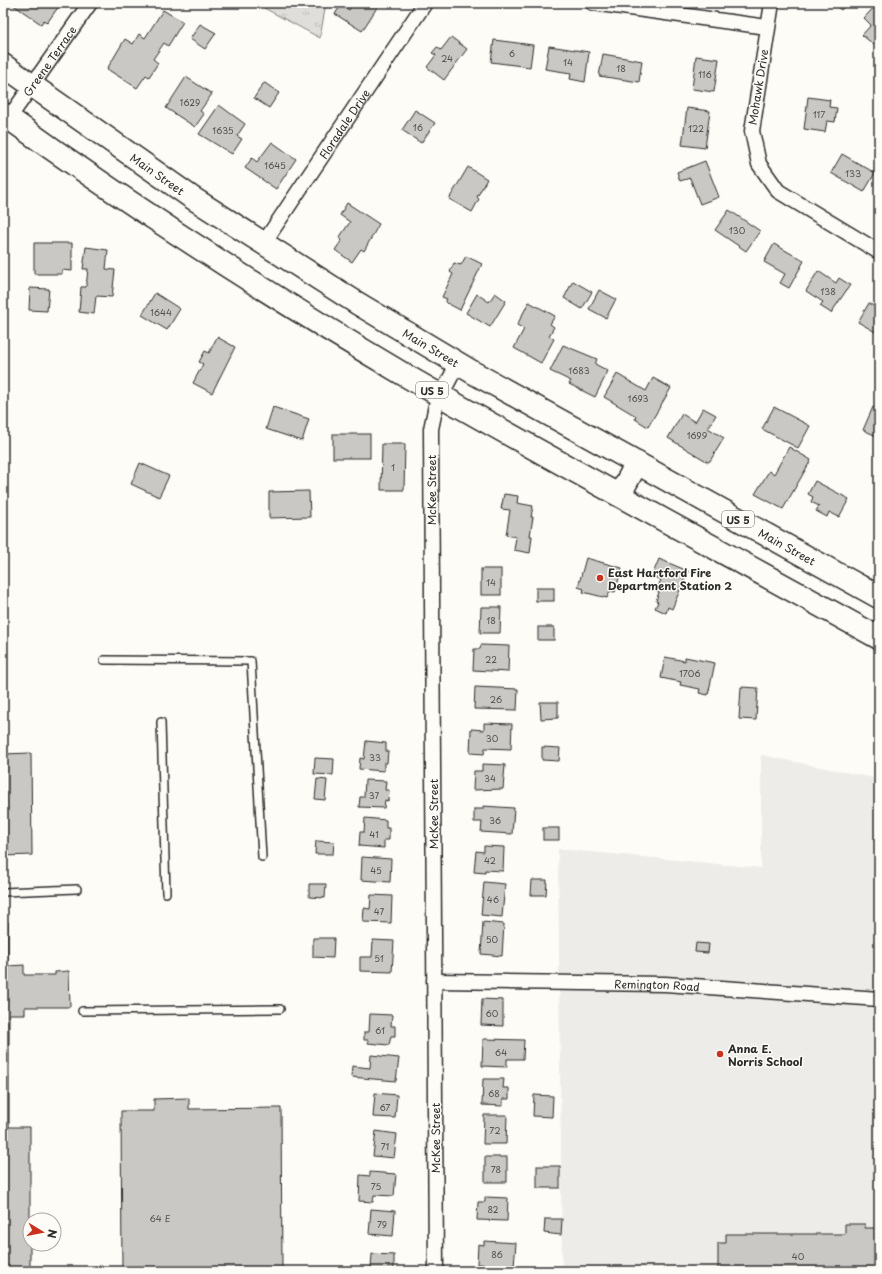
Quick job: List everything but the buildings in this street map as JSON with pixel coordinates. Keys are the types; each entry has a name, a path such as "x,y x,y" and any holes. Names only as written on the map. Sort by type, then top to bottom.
{"highway":[{"name":"Main Street","path":"3,65 161,176 263,244 458,363 879,598"},
{"name":"US 5","path":"6,116 98,180 239,273 328,329 440,395 879,638"},
{"path":"620,494 637,463"}],"street":[{"name":"Greene Terrace","path":"6,116 32,86 90,3"},
{"name":"Floradale Drive","path":"263,244 425,3"},
{"path":"593,3 767,27"},
{"name":"Mohawk Drive","path":"772,3 767,27 752,132 759,164 778,191 879,252"},
{"name":"McKee Street","path":"436,1271 431,429 434,408 458,363"},
{"name":"Remington Road","path":"434,981 665,984 879,999"}],"lane":[{"path":"104,660 251,661 262,857"},
{"path":"161,722 166,893"},
{"path":"3,892 77,889"},
{"path":"82,1011 280,1009"}],"shaded area":[{"name":"Anna E. Norris School","path":"761,755 879,779 879,1271 562,1271 558,849 761,868"}],"green space":[{"path":"263,3 326,3 320,38 264,8"}],"place":[{"name":"East Hartford Fire Department Station 2","path":"600,578"},
{"name":"Anna E. Norris School","path":"720,1054"}]}
